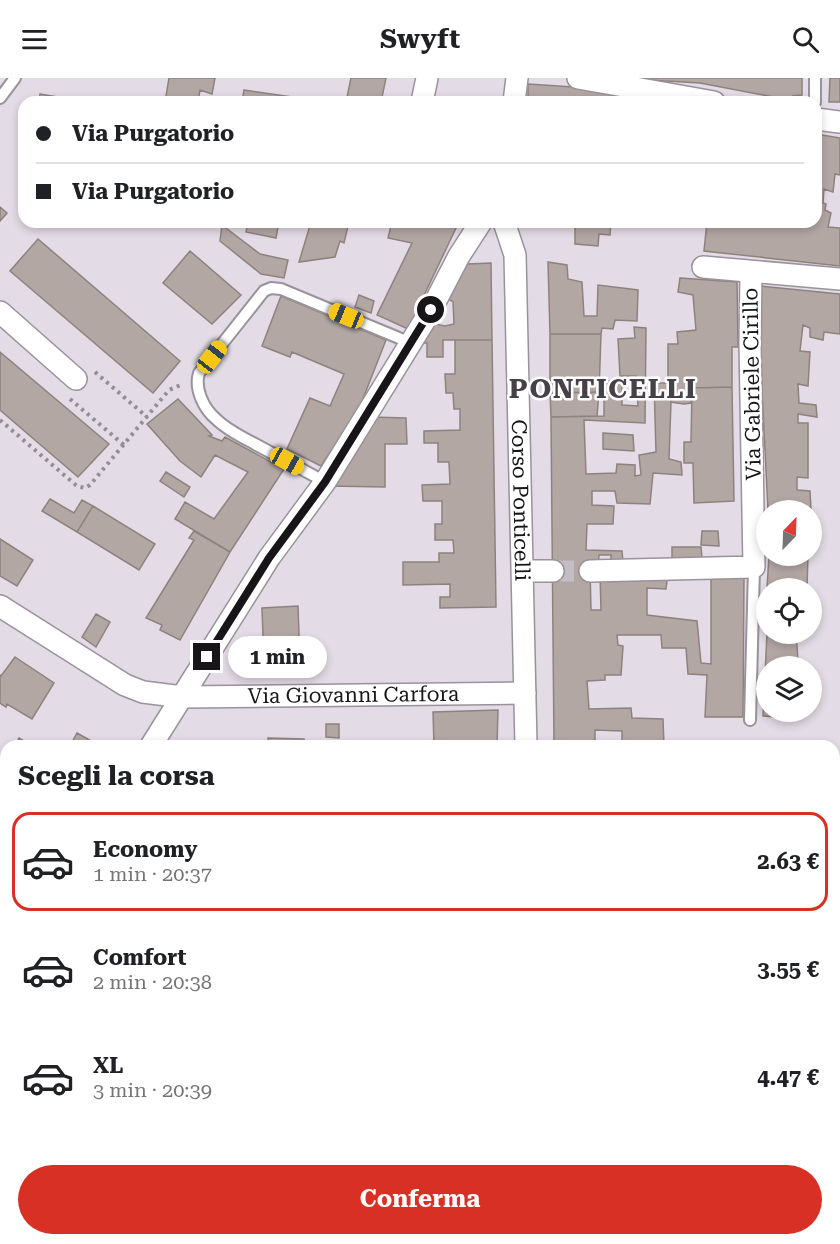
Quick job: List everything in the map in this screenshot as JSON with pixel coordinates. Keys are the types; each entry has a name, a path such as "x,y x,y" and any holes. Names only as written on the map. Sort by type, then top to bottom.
{"street":[{"path":"423,96 427,78"},
{"path":"515,96 517,78"},
{"path":"578,78 680,96"},
{"path":"822,120 840,122"},
{"path":"155,740 269,558 325,482 431,310 459,256 477,228"},
{"name":"Corso Ponticelli","path":"506,228 515,255 526,740"},
{"path":"703,267 840,279"},
{"name":"Via Gabriele Cirillo","path":"751,272 754,568"},
{"path":"0,312 76,379"},
{"path":"590,571 754,568"},
{"path":"523,571 553,571"},
{"name":"Via Giovanni Carfora","path":"0,606 125,684 143,692 183,696 525,693"}],"lane":[{"path":"0,98 15,78"},
{"path":"815,78 815,96"},
{"path":"325,482 230,430 214,418 202,400 197,380 200,373 264,291 271,288 281,289 411,343"},
{"name":"Via Gabriele Cirillo","path":"750,720 754,568"}],"path":[{"path":"124,445 64,393 87,366 147,417"},
{"path":"0,420 77,486 83,488 90,486 169,390 197,380"}],"building":[{"path":"169,78 215,78 212,94 200,90 199,96 166,96"},
{"path":"351,78 386,78 382,96 347,96"},
{"path":"612,78 802,78 802,95 768,96 700,83"},
{"path":"830,78 840,78 840,102 829,102"},
{"path":"528,84 603,89 633,96 528,96"},
{"path":"244,90 286,96 243,96"},
{"path":"822,135 840,138 840,175 835,174 833,192 824,189 823,203 826,204 825,210 831,213 828,227 840,228 840,266 704,251 706,228 822,228"},
{"path":"0,207 7,213 0,221"},
{"path":"222,228 226,228 260,254 288,260 284,278 261,274 220,241"},
{"path":"247,228 278,228 276,238 246,232"},
{"path":"309,228 348,228 344,243 340,241 335,257 299,262"},
{"path":"390,228 456,228 408,329 377,315 412,243 388,238"},
{"path":"575,228 611,228 610,235 599,234 598,246 575,244"},
{"path":"38,239 180,361 153,393 10,271"},
{"path":"190,251 241,295 212,324 163,283"},
{"path":"548,262 567,265 568,279 582,282 584,316 597,316 598,285 638,290 637,321 615,320 613,329 602,328 601,334 550,334"},
{"path":"491,263 492,340 443,340 443,357 427,357 427,343 421,343 430,323 445,326 454,324 453,302 447,298 467,264"},
{"path":"680,278 737,282 738,347 732,347 732,387 692,388 691,403 684,404 671,402 668,383 668,344 678,344 677,332 696,330 693,295 678,292"},
{"path":"759,286 840,294 840,334 824,332 823,340 810,337 810,328 803,325 800,351 810,352 808,386 798,384 799,403 816,405 817,417 798,414 798,423 808,423 808,478 797,477 797,490 810,491 810,500 767,500"},
{"path":"359,295 374,301 371,313 355,307"},
{"path":"281,296 386,340 359,409 321,466 287,449 310,398 330,406 344,374 292,352 290,357 262,346"},
{"path":"634,327 646,328 645,423 584,420 586,474 616,473 617,464 635,465 635,476 641,475 639,455 656,452 654,383 668,383 671,402 669,459 681,462 682,475 653,473 650,504 617,503 615,491 592,491 592,505 614,506 613,524 587,524 586,550 622,551 623,562 611,560 611,555 599,555 598,569 590,571 591,610 601,610 600,573 668,572 666,589 647,588 647,615 697,621 701,663 711,664 711,574 744,576 743,717 705,717 707,675 688,674 686,648 662,648 661,635 617,635 618,645 623,646 621,675 605,675 605,680 587,681 589,709 631,708 632,718 663,719 664,740 622,740 622,731 595,730 595,740 554,740 551,417 604,416 604,380 622,382 622,405 638,406 636,376 620,376 618,339 635,338"},
{"path":"550,334 601,334 599,392 550,393"},
{"path":"455,340 492,340 496,607 440,608 440,597 450,597 450,584 403,585 403,562 439,562 439,553 454,553 453,540 435,540 435,524 442,524 442,501 423,501 422,485 450,484 449,462 438,462 438,443 424,443 424,431 460,430 460,409 454,409 453,393 446,393 445,374 455,374"},
{"path":"0,352 109,444 78,477 0,410"},
{"path":"732,387 734,501 694,503 693,463 684,463 684,442 691,442 692,388"},
{"path":"599,392 597,416 551,417 550,393"},
{"path":"178,399 212,435 209,436 222,441 225,437 284,469 230,552 175,519 185,502 214,519 248,472 215,455 201,477 180,461 147,424"},
{"path":"371,417 406,418 407,444 385,444 385,487 329,486"},
{"path":"603,433 633,435 634,451 603,449"},
{"path":"166,472 190,487 184,497 160,481"},
{"path":"50,499 74,513 82,500 93,506 77,532 42,511"},
{"path":"93,506 155,544 139,570 77,532"},
{"path":"194,531 230,552 180,640 160,630 162,625 146,618 194,540 189,538"},
{"path":"702,531 718,531 719,546 701,545"},
{"path":"0,539 33,560 17,586 0,576"},
{"path":"672,547 701,547 702,558 672,558"},
{"path":"768,566 808,566 807,578 768,578"},
{"path":"298,606 300,663 240,665 240,651 247,637 263,637 262,608"},
{"path":"96,614 110,622 96,647 82,637"},
{"path":"766,644 797,644 798,656 766,656"},
{"path":"15,657 54,683 32,719 7,704 6,707 0,703 0,675"},
{"path":"498,710 497,740 434,740 433,712"},
{"path":"326,724 339,724 339,738 326,737"},
{"path":"77,733 89,740 73,740"},
{"path":"268,738 304,740 268,740"}],"tunnel":[{"path":"553,571 590,571"}],"district":[{"name":"PONTICELLI","path":"603,389"}],"route":[{"path":"207,657 269,558 325,482 431,310"}]}
